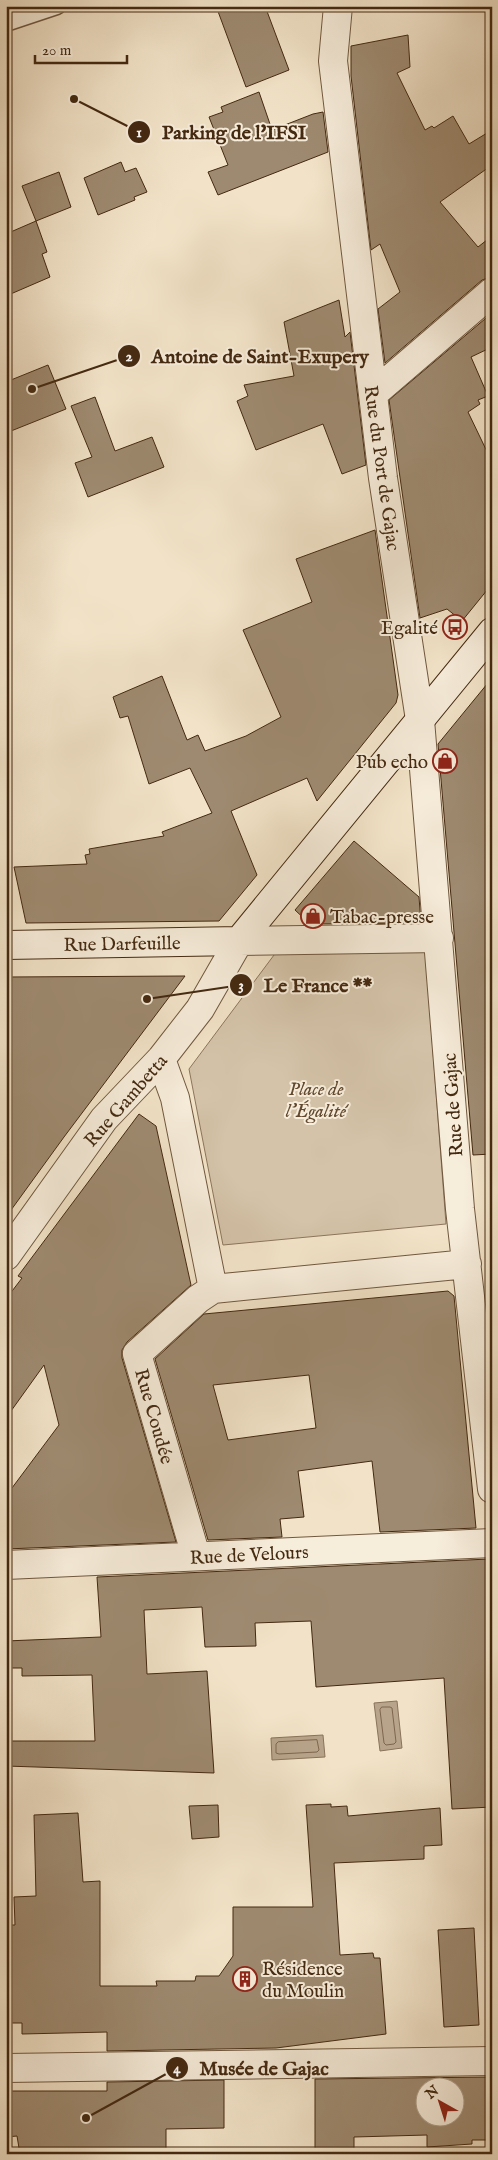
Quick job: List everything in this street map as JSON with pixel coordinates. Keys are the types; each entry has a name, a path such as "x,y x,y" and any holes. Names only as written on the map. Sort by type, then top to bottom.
{"street":[{"name":"Rue du Port de Gajac","path":"338,6 333,61 383,478 420,720"},
{"path":"373,394 492,292"},
{"name":"Rue Gambetta","path":"9,1246 104,1119 161,1058 200,1009 239,941 492,632"},
{"name":"Rue de Gajac","path":"420,720 460,1208 492,1489"},
{"path":"239,941 439,938"},
{"name":"Rue Darfeuille","path":"6,945 239,941"},
{"path":"161,1058 175,1098 205,1294 467,1264"},
{"name":"Rue Coudée","path":"196,1556 138,1354 205,1294"},
{"name":"Rue de Velours","path":"6,1565 492,1543"},
{"path":"6,2068 492,2061"}],"lane":[{"path":"6,23 57,6"}],"green space":[{"name":"Place de l'Égalité","path":"425,946 446,1224 223,1245 189,1069 277,951"}],"water":[{"path":"397,1701 402,1748 380,1751 374,1703"},
{"path":"323,1735 325,1757 272,1760 271,1738"}],"building":[{"path":"216,6 265,6 289,70 246,87"},
{"path":"408,35 410,67 397,73 425,130 432,126 434,128 453,116 469,144 492,130 492,165 440,202 478,247 492,236 492,277 482,280 385,363 378,309 400,292 380,244 371,250 351,76 351,46"},
{"path":"259,92 272,130 323,112 328,152 218,195 208,172 228,165 209,117 223,112 221,107"},
{"path":"121,162 125,172 136,168 147,192 134,197 135,200 98,215 84,178"},
{"path":"59,172 71,207 36,221 22,186"},
{"path":"36,221 47,252 42,254 50,277 6,296 6,234"},
{"path":"339,300 345,337 350,332 366,465 342,474 323,424 256,450 237,401 248,396 244,385 294,376 284,322"},
{"path":"492,313 492,347 471,357 488,396 478,400 480,404 468,412 492,462 492,584 462,621 447,609 420,618 389,400"},
{"path":"48,365 66,409 6,433 6,382"},
{"path":"95,397 115,451 152,437 164,467 88,497 75,463 92,457 71,406"},
{"path":"375,530 398,695 396,703 317,801 307,778 231,811 257,875 219,921 26,923 14,867 87,864 85,855 90,854 89,849 164,836 162,832 212,813 190,768 149,784 128,716 120,718 113,697 162,676 187,740 198,735 205,751 246,736 281,717 243,630 312,602 296,559"},
{"path":"492,678 492,1154 473,1155 438,744"},
{"path":"354,841 419,897 421,923 310,924 295,910"},
{"path":"185,976 64,1137 6,1217 6,977"},
{"path":"139,1114 156,1126 191,1285 127,1342 122,1350 122,1358 176,1542 6,1549 6,1496 59,1425 44,1365 6,1418 6,1299 22,1278 18,1276"},
{"path":"448,1291 454,1296 476,1528 380,1532 372,1461 298,1471 304,1517 280,1519 282,1537 208,1540 155,1359 204,1314","holes":["309,1375 316,1428 228,1440 213,1385"]},
{"path":"489,1559 492,1807 452,1809 444,1678 316,1687 311,1621 255,1623 256,1646 205,1647 202,1607 144,1610 147,1674 207,1671 214,1773 6,1766 6,1741 95,1741 92,1675 22,1676 22,1668 6,1668 6,1641 101,1637 97,1577"},
{"path":"331,1804 331,1807 347,1806 348,1816 440,1808 442,1845 424,1846 424,1859 334,1863 340,1955 373,1953 374,1958 380,1958 386,2034 276,2048 107,2051 107,2032 22,2034 22,2023 11,2023 11,2012 6,2012 8,1925 15,1925 14,1897 36,1896 34,1815 78,1813 83,1882 100,1881 100,1986 157,1986 156,1981 195,1981 196,1976 219,1976 233,1956 233,1907 313,1907 306,1805"},
{"path":"218,1805 219,1837 192,1839 189,1806"},
{"path":"474,1928 479,2025 444,2027 438,1930"},
{"path":"492,2077 492,2112 489,2112 488,2140 472,2140 472,2144 427,2147 427,2135 354,2137 354,2154 315,2154 315,2079"},
{"path":"224,2080 224,2128 166,2129 166,2154 20,2154 17,2136 6,2137 6,2091 107,2091 107,2082"}],"place":[{"name":"Parking de l'IFSI","path":"74,99"},
{"name":"Antoine de Saint-Exupery","path":"32,389"},
{"name":"Egalité","path":"455,627"},
{"name":"Pub echo","path":"445,761"},
{"name":"Tabac-presse","path":"313,916"},
{"name":"Le France **","path":"147,999"},
{"name":"Résidence du Moulin","path":"245,1979"},
{"name":"Musée de Gajac","path":"86,2118"}]}
